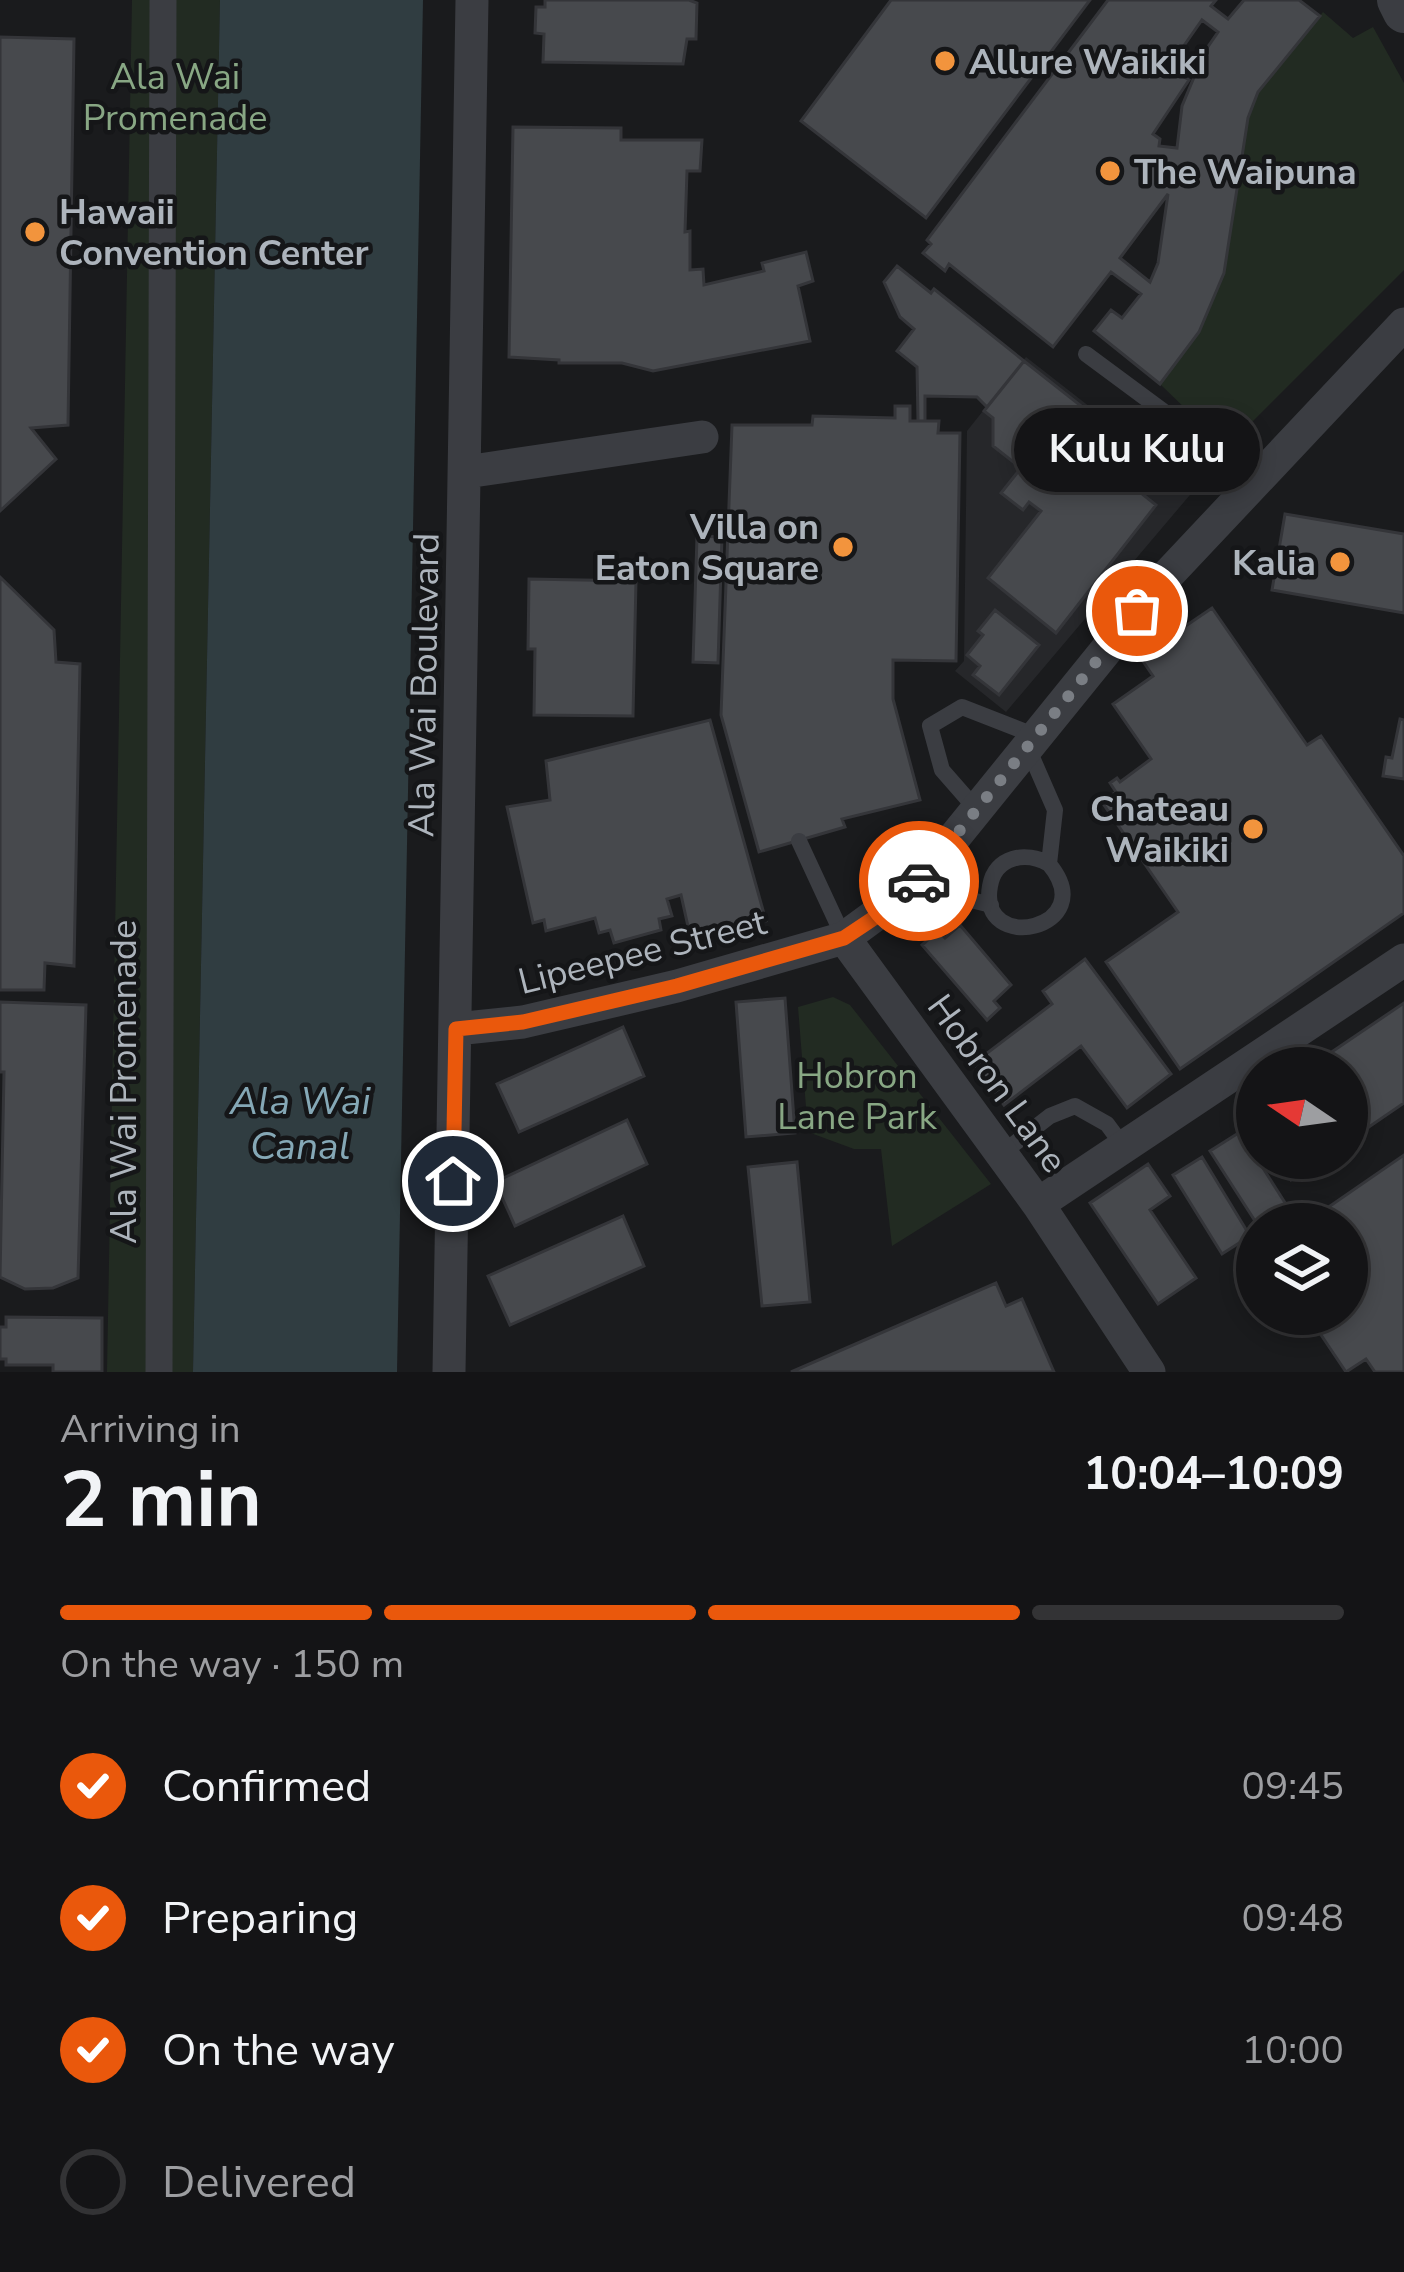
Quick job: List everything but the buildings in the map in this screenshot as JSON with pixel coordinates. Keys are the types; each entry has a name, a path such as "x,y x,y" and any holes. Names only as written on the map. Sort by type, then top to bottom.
{"street":[{"name":"Ala Wai Promenade","path":"159,1372 163,0"},
{"name":"Ala Wai Boulevard","path":"449,1372 472,0"},
{"path":"1398,0 1404,12"},
{"path":"844,938 915,886 1163,580 1404,324"},
{"path":"466,472 702,437"},
{"name":"Lipeepee Street","path":"456,1029 523,1022 677,986 844,938"},
{"name":"Hobron Lane","path":"844,938 1038,1204 1149,1372"},
{"path":"1038,1204 1404,960"}],"lane":[{"path":"1086,354 1163,411 1249,486"},
{"path":"977,810 942,770 930,726 962,707 1032,742 1055,810 1049,864"},
{"path":"799,841 844,938"},
{"path":"1027,856 1049,864 1057,874 1062,897 1058,909 1041,926 1017,928 997,915 991,904 991,881 1004,862 1027,856"},
{"path":"915,886 991,904"},
{"path":"1001,1154 1050,1116 1075,1106 1108,1124 1124,1147"}],"shaded area":[{"path":"1026,357 1195,489 1006,712 955,671 964,661 967,431"}],"green space":[{"name":"Ala Wai Promenade","path":"132,0 220,0 193,1372 107,1372"},
{"path":"1323,12 1353,38 1373,27 1404,83 1404,270 1226,448 1160,384 1199,332 1224,273 1248,118 1258,92"},
{"name":"Hobron Lane Park","path":"833,997 850,1005 991,1184 892,1246 881,1149 854,1149 808,1132 798,1007"}],"water":[{"name":"Ala Wai Canal","path":"220,0 423,0 397,1372 193,1372"}],"way so far":[{"path":"919,881 1137,611"}],"place":[{"name":"Allure Waikiki","path":"945,61"},
{"name":"The Waipuna","path":"1110,171"},
{"name":"Hawaii Convention Center","path":"35,232"},
{"name":"Villa on Eaton Square","path":"843,547"},
{"name":"Kalia","path":"1340,562"},
{"name":"Kulu Kulu","path":"1137,611"},
{"name":"Chateau Waikiki","path":"1253,829"}],"route":[{"path":"453,1181 456,1029 523,1022 677,986 844,938 919,881"}]}
